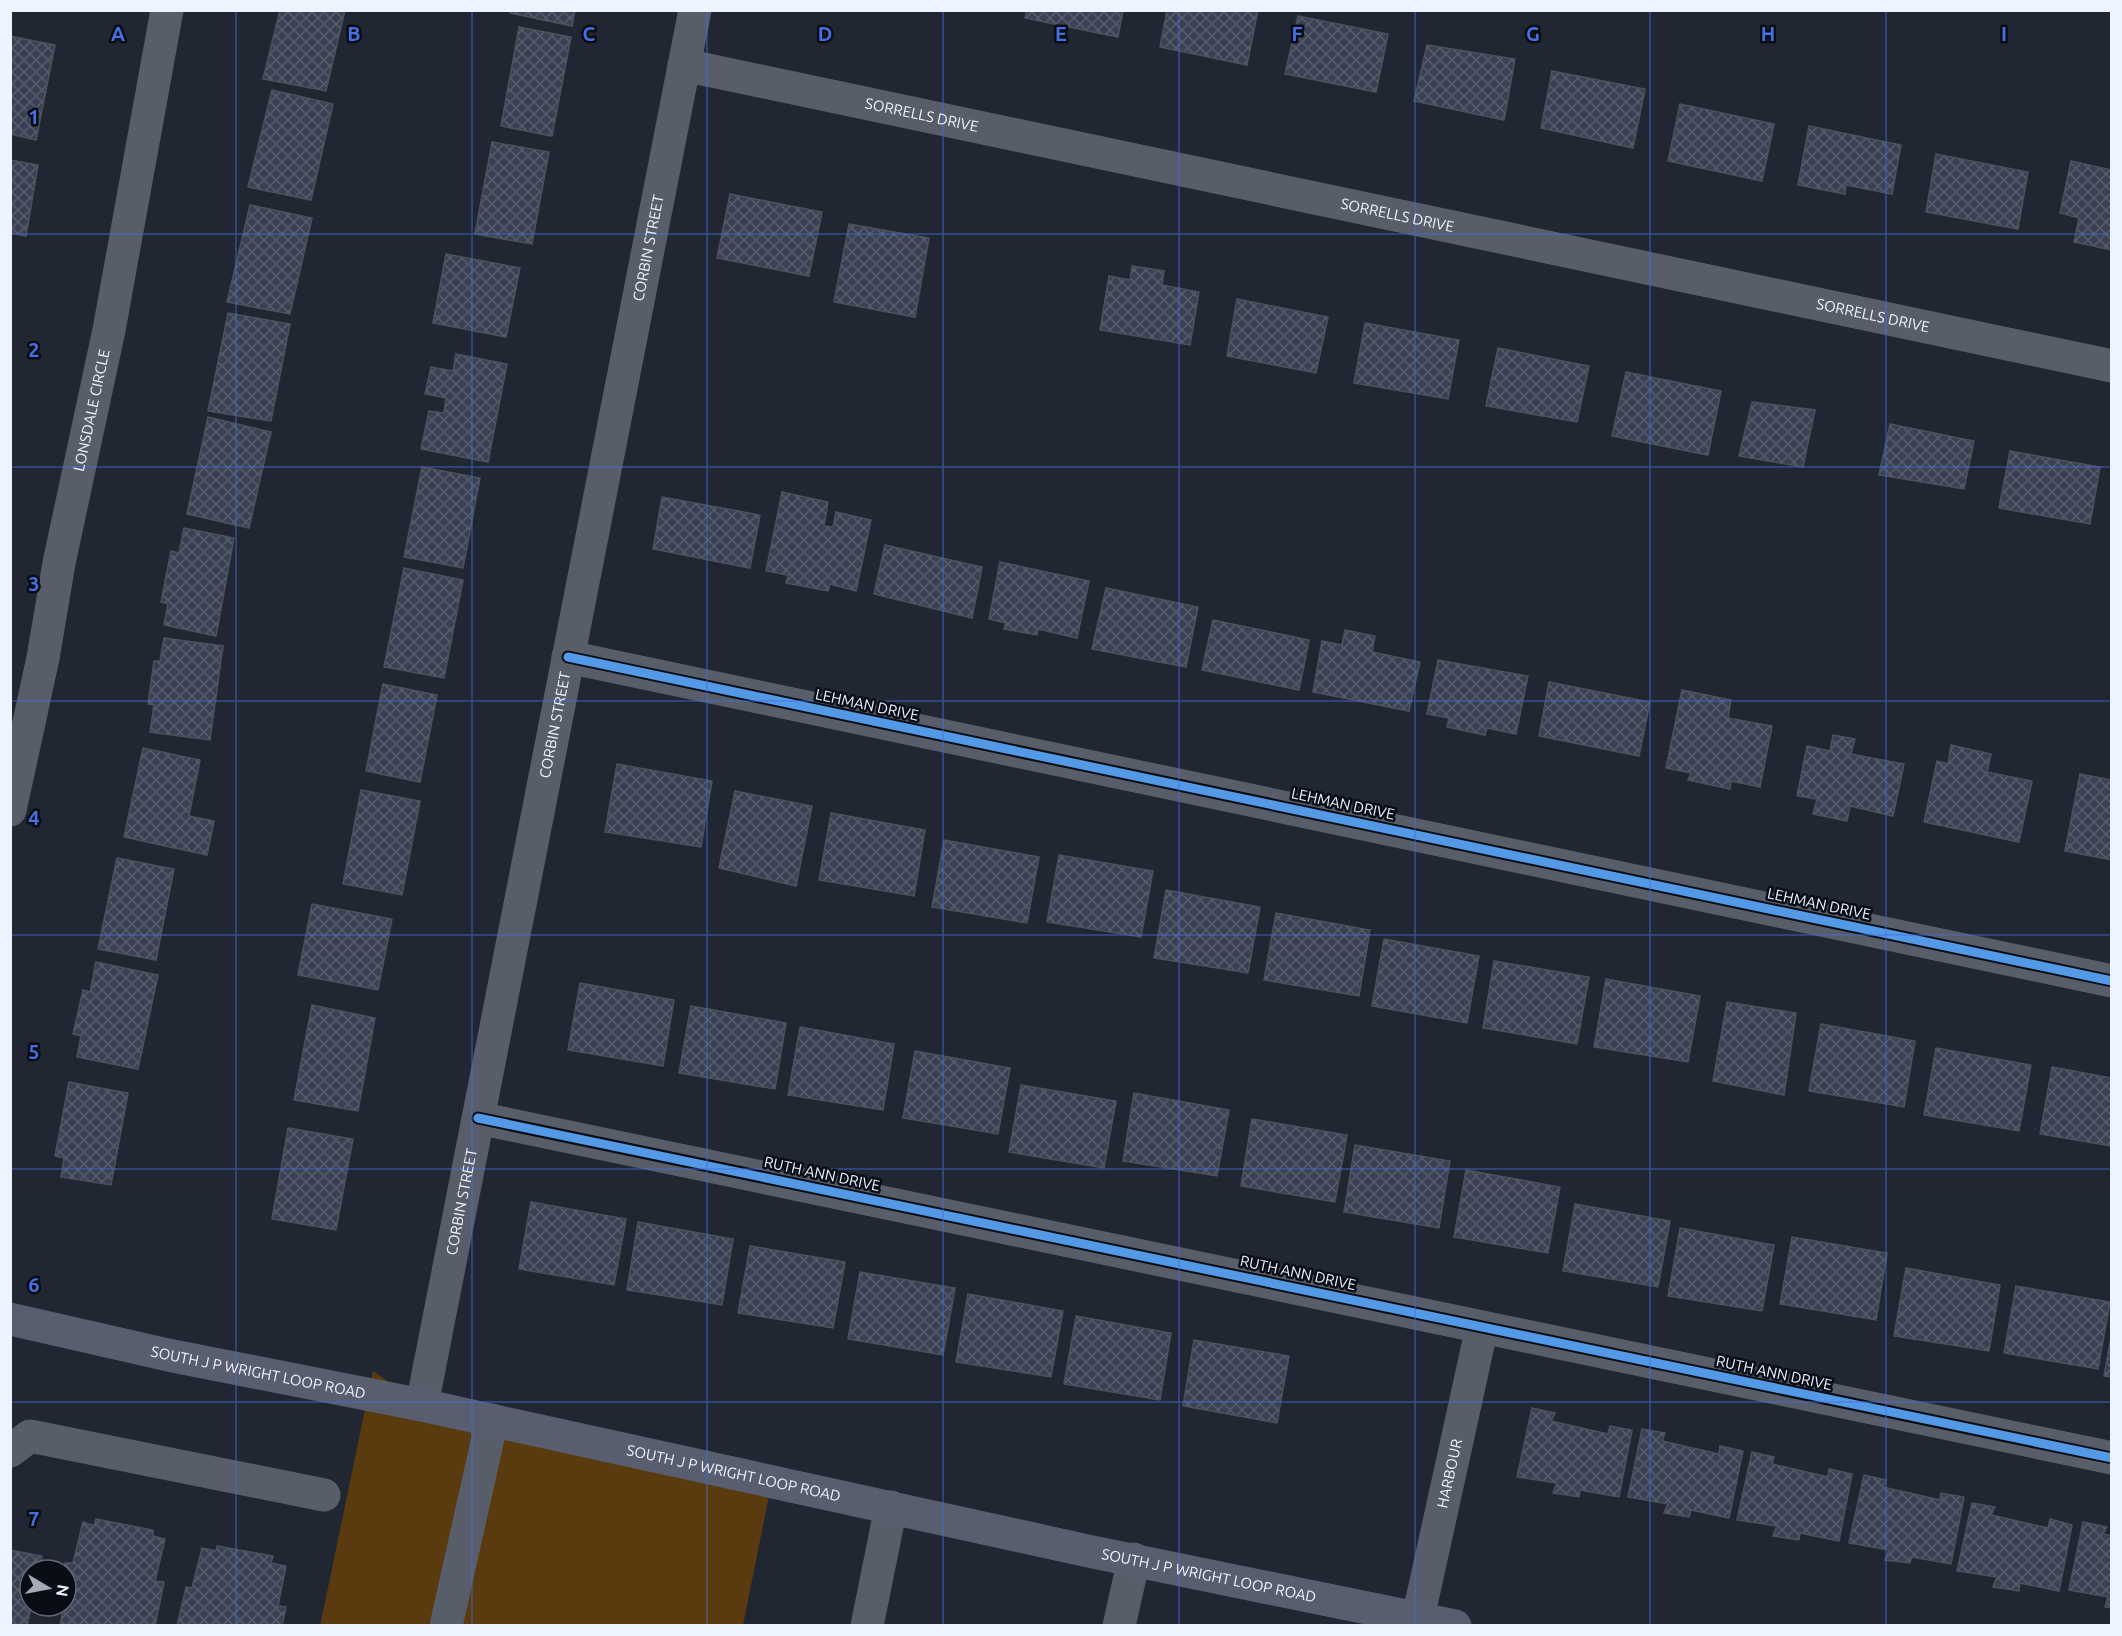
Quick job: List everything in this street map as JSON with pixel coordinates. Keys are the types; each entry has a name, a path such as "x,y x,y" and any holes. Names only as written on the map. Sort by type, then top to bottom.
{"main road":[{"name":"SOUTH J P WRIGHT LOOP ROAD","path":"10,1319 168,1355 492,1420 1088,1551 1455,1626"}],"street":[{"name":"LONSDALE CIRCLE","path":"10,810 43,658 59,563 109,330 167,10"},
{"name":"CORBIN STREET","path":"422,1405 695,10"},
{"name":"SORRELLS DRIVE","path":"684,65 2112,366"},
{"name":"LEHMAN DRIVE","path":"568,657 2112,981"},
{"name":"RUTH ANN DRIVE","path":"478,1118 2112,1458"},
{"name":"HARBOUR","path":"1418,1618 1482,1327"},
{"path":"446,1626 492,1420"},
{"path":"10,1451 30,1436 324,1496"},
{"path":"867,1626 891,1507"},
{"path":"1119,1626 1134,1559"}],"shaded area":[{"path":"373,1371 422,1405 772,1481 743,1625 320,1626"}],"building":[{"path":"280,10 345,10 326,91 263,79"},
{"path":"511,10 575,10 572,26 510,13"},
{"path":"1027,10 1123,10 1118,37 1025,18"},
{"path":"1167,10 1258,10 1247,65 1160,47"},
{"path":"1298,16 1388,34 1376,92 1285,74"},
{"path":"519,27 571,37 552,136 501,126"},
{"path":"10,36 55,45 36,140 10,134"},
{"path":"1427,45 1515,59 1504,120 1414,101"},
{"path":"1552,71 1645,89 1633,148 1541,128"},
{"path":"272,90 333,104 311,200 248,187"},
{"path":"1680,104 1774,124 1762,181 1668,161"},
{"path":"1809,126 1901,145 1892,194 1846,185 1845,194 1798,185"},
{"path":"492,142 549,152 532,244 475,234"},
{"path":"1936,154 2028,172 2018,229 1926,212"},
{"path":"10,160 38,165 26,236 10,233"},
{"path":"2071,161 2112,170 2112,250 2074,242 2079,218 2060,213"},
{"path":"730,194 822,212 809,276 717,258"},
{"path":"250,205 312,218 290,314 227,302"},
{"path":"849,224 929,238 915,317 834,302"},
{"path":"446,254 520,268 506,337 433,323"},
{"path":"1132,266 1164,271 1162,285 1199,292 1190,345 1100,330 1109,276 1130,280"},
{"path":"1237,299 1328,317 1316,373 1227,356"},
{"path":"228,313 290,324 271,421 208,411"},
{"path":"1365,323 1459,340 1448,399 1354,383"},
{"path":"1498,348 1589,366 1577,422 1486,406"},
{"path":"456,354 507,364 488,462 421,449 429,411 444,413 446,398 425,394 431,367 453,371"},
{"path":"1626,372 1721,391 1708,455 1612,436"},
{"path":"1752,402 1815,410 1803,467 1739,456"},
{"path":"208,417 271,432 249,528 187,514"},
{"path":"1890,424 1974,441 1964,489 1879,475"},
{"path":"2010,451 2100,467 2090,524 1999,508"},
{"path":"422,467 480,478 463,568 404,557"},
{"path":"782,492 828,502 824,526 833,527 836,512 871,520 856,591 830,584 828,591 786,583 788,575 766,571"},
{"path":"662,497 760,515 750,568 653,549"},
{"path":"184,528 234,538 216,636 164,625 168,604 161,602 171,551 179,553"},
{"path":"885,545 982,567 972,618 874,594"},
{"path":"1000,562 1089,581 1077,638 1038,629 1037,635 1004,629 1006,623 989,619"},
{"path":"404,568 463,580 444,678 384,667"},
{"path":"1106,588 1198,607 1186,667 1092,649"},
{"path":"1213,620 1309,640 1299,690 1202,670"},
{"path":"1345,630 1375,636 1372,652 1420,662 1409,711 1313,692 1322,641 1342,645"},
{"path":"164,638 223,646 210,740 150,732 154,705 148,704 154,661 160,661"},
{"path":"1438,660 1528,676 1516,734 1487,728 1485,735 1447,727 1449,718 1427,714"},
{"path":"1549,682 1650,702 1639,756 1539,736"},
{"path":"383,684 437,695 420,782 366,771"},
{"path":"1682,690 1731,700 1728,718 1772,726 1760,787 1731,781 1730,789 1688,780 1691,773 1666,768"},
{"path":"1833,735 1855,739 1851,754 1904,764 1893,816 1850,806 1847,821 1813,814 1817,799 1797,796 1807,746 1830,751"},
{"path":"1951,745 1991,754 1987,772 2032,781 2019,842 1924,822 1937,761 1948,764"},
{"path":"143,748 200,760 189,816 214,821 207,855 124,837"},
{"path":"617,764 712,781 701,847 605,832"},
{"path":"2080,774 2112,780 2112,860 2065,851"},
{"path":"361,790 420,801 402,895 343,884"},
{"path":"735,791 812,806 796,886 719,868"},
{"path":"831,813 925,830 914,896 819,880"},
{"path":"944,840 1039,857 1027,923 932,907"},
{"path":"1059,855 1153,871 1141,937 1047,922"},
{"path":"117,858 174,869 156,960 98,949"},
{"path":"1166,890 1260,907 1248,973 1154,958"},
{"path":"312,904 392,919 378,990 298,975"},
{"path":"1276,913 1370,930 1359,996 1264,980"},
{"path":"1384,939 1479,956 1467,1023 1372,1006"},
{"path":"1494,961 1589,977 1577,1044 1483,1028"},
{"path":"96,962 158,975 138,1069 77,1057 81,1036 73,1034 83,990 90,992"},
{"path":"1606,979 1700,996 1688,1062 1594,1047"},
{"path":"580,983 674,1000 663,1066 568,1050"},
{"path":"1727,1002 1796,1013 1784,1095 1713,1081"},
{"path":"312,1005 375,1018 358,1111 294,1100"},
{"path":"691,1006 786,1023 775,1089 679,1073"},
{"path":"1821,1024 1915,1041 1904,1107 1809,1091"},
{"path":"800,1027 894,1044 883,1110 788,1095"},
{"path":"1936,1048 2031,1065 2019,1131 1924,1115"},
{"path":"915,1051 1010,1068 998,1134 903,1118"},
{"path":"2052,1067 2112,1078 2112,1146 2040,1134"},
{"path":"69,1082 128,1093 111,1185 61,1177 64,1158 55,1156"},
{"path":"1021,1085 1116,1101 1104,1168 1009,1152"},
{"path":"1134,1093 1229,1110 1217,1176 1123,1161"},
{"path":"1252,1119 1347,1135 1335,1202 1241,1186"},
{"path":"288,1128 353,1139 336,1230 272,1219"},
{"path":"1355,1145 1450,1161 1439,1228 1344,1212"},
{"path":"1466,1170 1560,1187 1548,1253 1454,1237"},
{"path":"531,1202 626,1219 614,1285 519,1269"},
{"path":"1575,1204 1670,1221 1658,1287 1563,1271"},
{"path":"638,1222 733,1239 722,1305 627,1290"},
{"path":"1680,1228 1774,1245 1762,1311 1668,1296"},
{"path":"1792,1237 1887,1253 1876,1320 1780,1304"},
{"path":"750,1246 845,1262 833,1328 738,1313"},
{"path":"1906,1268 2000,1285 1989,1351 1894,1336"},
{"path":"860,1272 955,1288 943,1355 848,1339"},
{"path":"2016,1286 2110,1302 2098,1369 2004,1353"},
{"path":"968,1294 1063,1311 1051,1377 956,1362"},
{"path":"1076,1316 1171,1333 1160,1400 1064,1384"},
{"path":"2112,1332 2112,1377 2104,1376"},
{"path":"1194,1340 1289,1356 1277,1423 1183,1406"},
{"path":"1532,1408 1555,1413 1551,1421 1608,1434 1610,1426 1632,1430 1619,1497 1580,1490 1579,1497 1553,1493 1557,1483 1517,1477"},
{"path":"1642,1429 1665,1433 1662,1441 1719,1454 1720,1446 1743,1451 1729,1518 1691,1510 1689,1517 1664,1513 1668,1504 1628,1497"},
{"path":"1752,1452 1774,1457 1772,1464 1828,1477 1829,1469 1852,1474 1839,1541 1800,1533 1799,1540 1773,1536 1777,1526 1737,1520"},
{"path":"1864,1475 1886,1480 1883,1487 1940,1500 1941,1493 1964,1497 1951,1564 1912,1557 1910,1563 1885,1560 1889,1550 1849,1543"},
{"path":"1972,1503 1995,1507 1991,1515 2048,1528 2050,1519 2072,1525 2059,1591 2020,1583 2019,1591 1993,1587 1997,1577 1957,1571"},
{"path":"96,1519 153,1530 153,1536 165,1539 155,1581 164,1582 155,1626 60,1626 61,1618 78,1618 78,1558 74,1558 83,1522 94,1526"},
{"path":"2083,1522 2107,1527 2103,1534 2112,1536 2112,1608 2105,1607 2108,1597 2069,1590"},
{"path":"217,1546 273,1556 271,1563 286,1566 278,1606 286,1607 282,1626 177,1626 186,1587 192,1588 202,1548 216,1551"},
{"path":"10,1550 42,1556 42,1558 18,1558 18,1618 29,1618 27,1626 10,1626"}],"cycle path":[{"path":"568,657 2112,981"},
{"path":"478,1118 2112,1458"}]}
